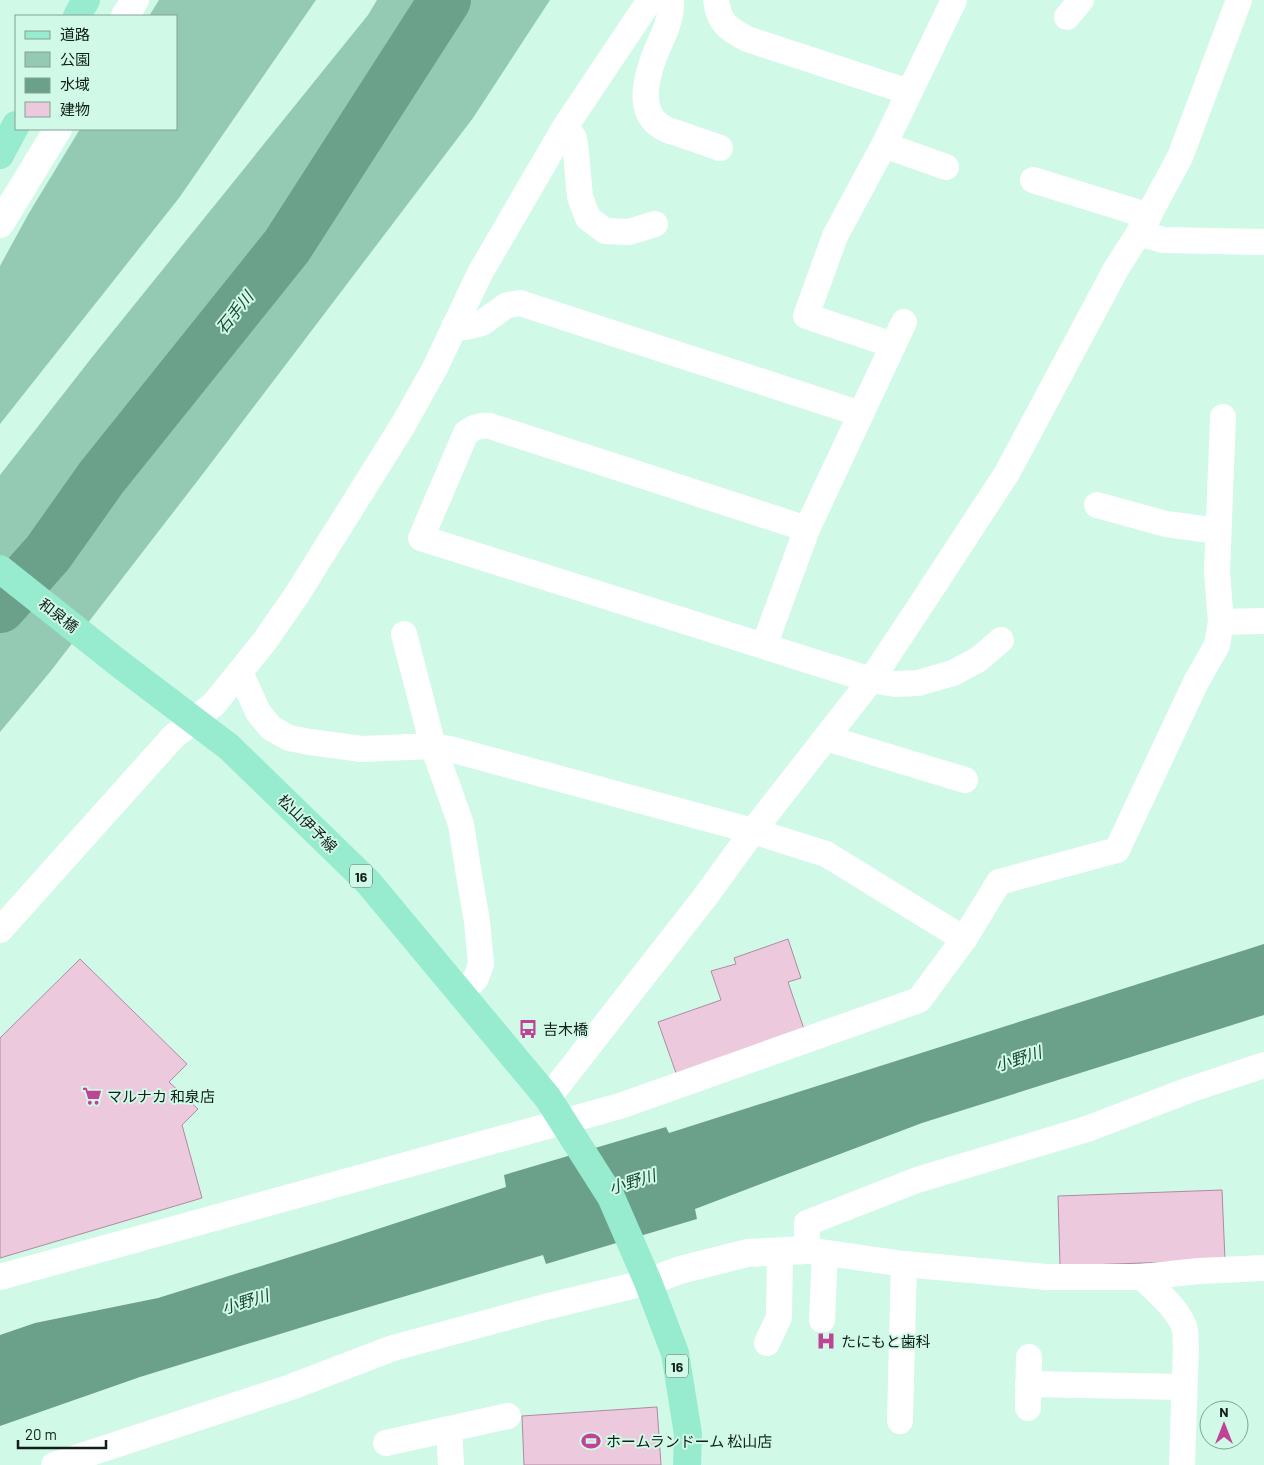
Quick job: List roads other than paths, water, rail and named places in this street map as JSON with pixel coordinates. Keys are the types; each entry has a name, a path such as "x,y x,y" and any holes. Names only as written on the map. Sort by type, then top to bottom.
{"main road":[{"path":"78,15 86,0"},
{"path":"0,154 15,127"},
{"name":"和泉橋","path":"0,569 117,662"},
{"name":"松山伊予線","path":"117,662 229,747 368,882 548,1098 565,1125"},
{"name":"16","path":"565,1125 611,1197 646,1276 675,1353 688,1434 687,1465"}],"street":[{"path":"126,15 135,0"},
{"path":"0,930 173,737 214,704 264,642 296,596 403,426 435,368 480,273 566,127 650,0"},
{"path":"671,0 672,7 668,24 655,54 648,77 646,99 649,115 662,127 720,148"},
{"path":"716,0 721,20 730,30 747,39 910,92"},
{"path":"893,345 806,316 835,236 884,145 954,0"},
{"path":"548,1098 871,680 1007,473 1116,269 1144,224 1180,157 1240,0"},
{"path":"566,127 574,138 580,197 588,218 605,231 629,232 655,224"},
{"path":"0,224 57,130"},
{"path":"884,145 946,167"},
{"path":"1033,180 1144,224 1163,240 1264,242"},
{"path":"454,327 466,327 482,322 507,305 520,303 861,414"},
{"path":"764,646 807,529 904,322"},
{"path":"0,1277 565,1125 919,1000 964,938 999,882 1117,850 1196,682 1217,645 1221,622 1217,572 1223,417"},
{"path":"807,529 490,426 480,426 472,428 466,433 421,538 871,680 895,684 918,683 953,673 979,659 1001,640"},
{"path":"1097,505 1166,524 1218,531"},
{"path":"1221,622 1264,621"},
{"path":"404,634 433,746 462,824 477,921 481,964 476,978 461,994"},
{"path":"240,672 258,712 271,728 289,738 362,749 433,746 450,749 753,831 826,854 964,938"},
{"path":"826,738 965,780"},
{"path":"822,1320 816,1251 807,1223 917,1180 1087,1129 1189,1090 1264,1065"},
{"path":"767,1343 779,1317 780,1251"},
{"path":"54,1465 291,1387 393,1348 545,1307 646,1276 680,1270 747,1252 816,1251 904,1264 1047,1277 1142,1277 1199,1271 1264,1268"},
{"path":"900,1421 904,1264"},
{"path":"1142,1277 1177,1314 1185,1330 1182,1465"},
{"path":"1029,1357 1028,1396 1184,1387"},
{"path":"386,1443 508,1416"},
{"path":"449,1429 451,1465"}],"water":[{"name":"小野川","path":"1264,944 1264,1015 922,1123 695,1209 697,1219 546,1264 543,1255 140,1377 0,1426 0,1335 35,1323 158,1298 506,1187 504,1175 666,1127 669,1133"}],"waterway":[{"name":"石手川","path":"0,607 48,553 101,478 287,246 445,0"}],"place":[{"name":"吉木橋","path":"528,1029"},
{"name":"マルナカ 和泉店","path":"92,1096"},
{"name":"たにもと歯科","path":"826,1341"},
{"name":"ホームランドーム 松山店","path":"591,1441"}]}
